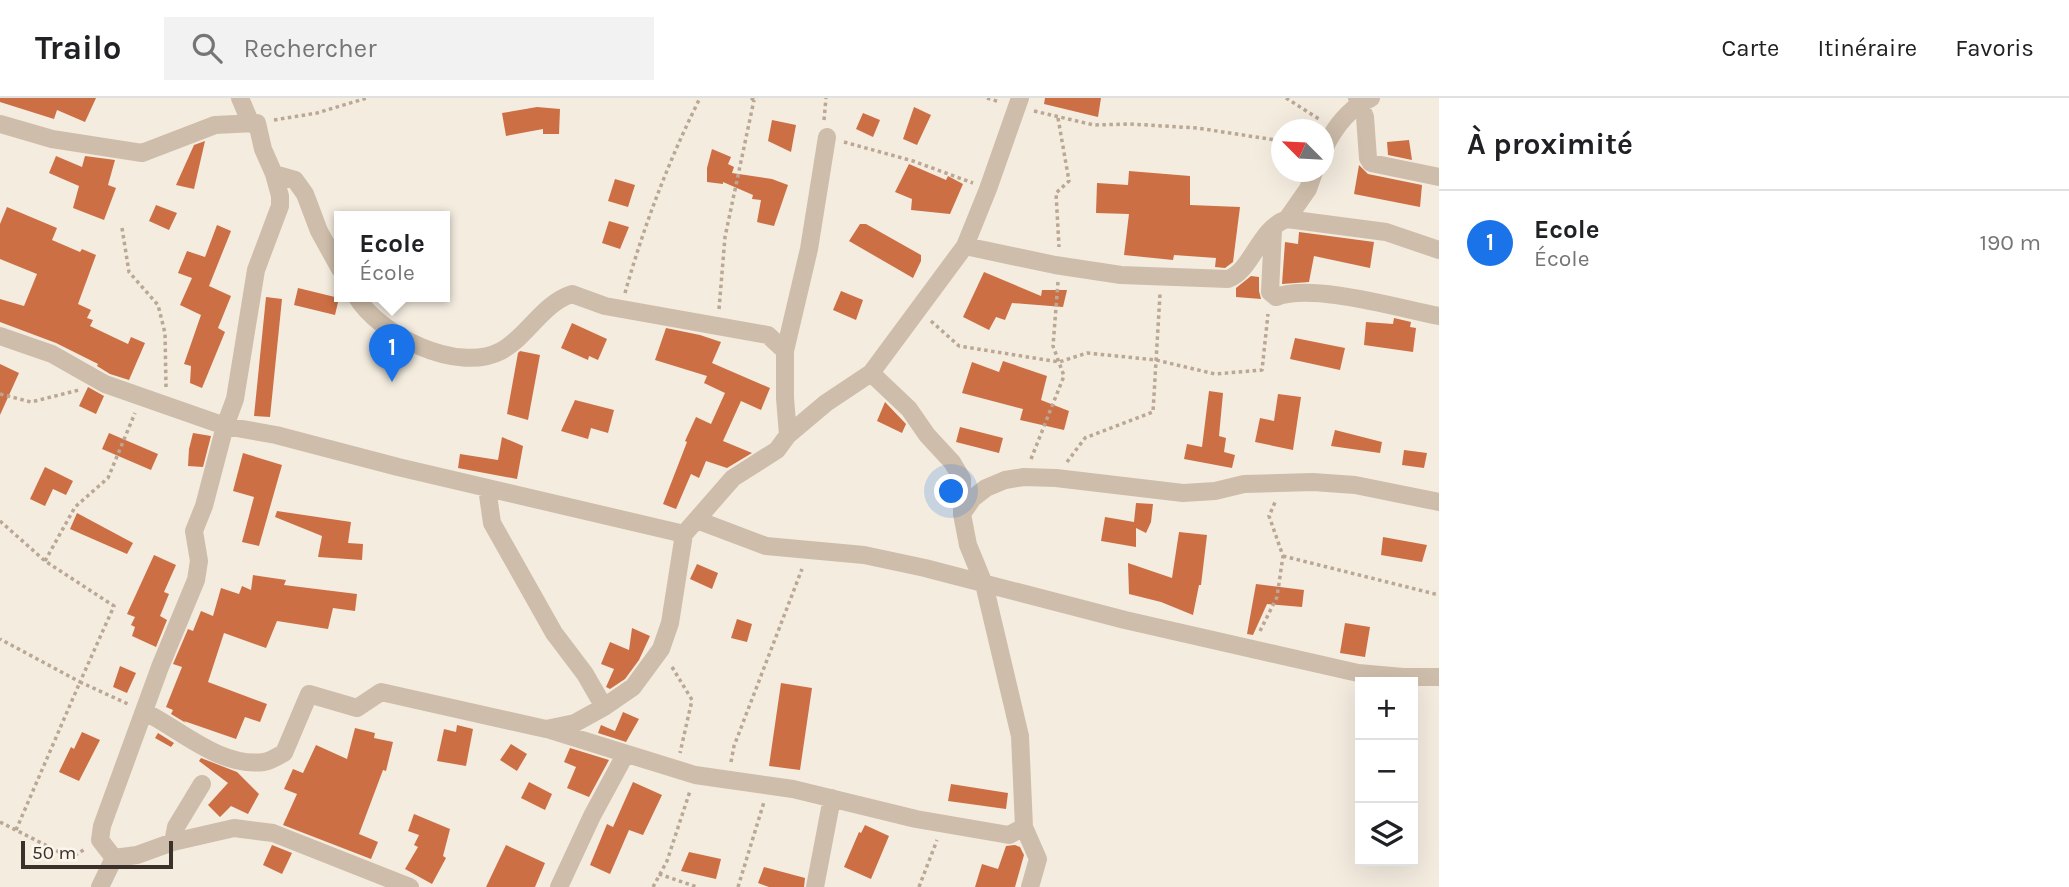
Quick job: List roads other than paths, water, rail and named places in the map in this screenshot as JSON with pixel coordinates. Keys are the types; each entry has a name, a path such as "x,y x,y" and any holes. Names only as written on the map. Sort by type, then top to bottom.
{"street":[{"path":"114,858 100,840 102,826 160,667 196,580 199,561 194,531 204,506 239,382 256,270 280,206 274,174 254,123 240,98"},
{"path":"1334,130 1362,100"},
{"path":"1362,100 1368,159 1371,163 1439,177"},
{"path":"546,729 575,723 633,687 661,649 670,623 684,534 733,478 777,450 788,435 826,403 871,373 919,310 965,246 1018,102"},
{"path":"0,124 52,139 142,153 215,125 254,123"},
{"path":"788,435 785,351 809,249 827,137"},
{"path":"274,174 295,180 305,194 319,231 334,258"},
{"path":"965,246 1121,275 1228,279 1235,276 1258,243 1280,224 1308,190 1311,182"},
{"path":"1280,224 1385,232 1439,250"},
{"path":"1280,224 1270,292 1276,297 1289,293 1314,292 1439,316"},
{"path":"359,302 365,312 392,333 442,353 482,358 503,350 572,294 605,306 768,335 785,351"},
{"path":"0,336 52,354 105,384 225,426 276,435 684,534"},
{"path":"871,373 909,409 962,479 962,514 968,545 984,584 1020,736 1024,827 1038,859 1030,887"},
{"path":"962,514 973,498 986,488 1006,480 1024,477 1183,492 1215,491 1244,484 1312,482 1355,485 1439,502"},
{"path":"487,488 492,523 554,633 585,674 604,707"},
{"path":"697,520 766,546 808,552 864,555 1125,621 1358,673 1439,677"},
{"path":"145,712 230,759 266,762 284,753 309,694 356,708 381,692 546,729 695,775 832,798 1009,835 1024,827"},
{"path":"559,887 592,816 625,755"},
{"path":"173,842 176,827 202,784"},
{"path":"816,887 832,798"},
{"path":"114,858 137,855 173,842 234,828 273,833 410,887"},
{"path":"100,887 114,858"}],"place":[{"name":"Ecole","path":"392,382"}]}
